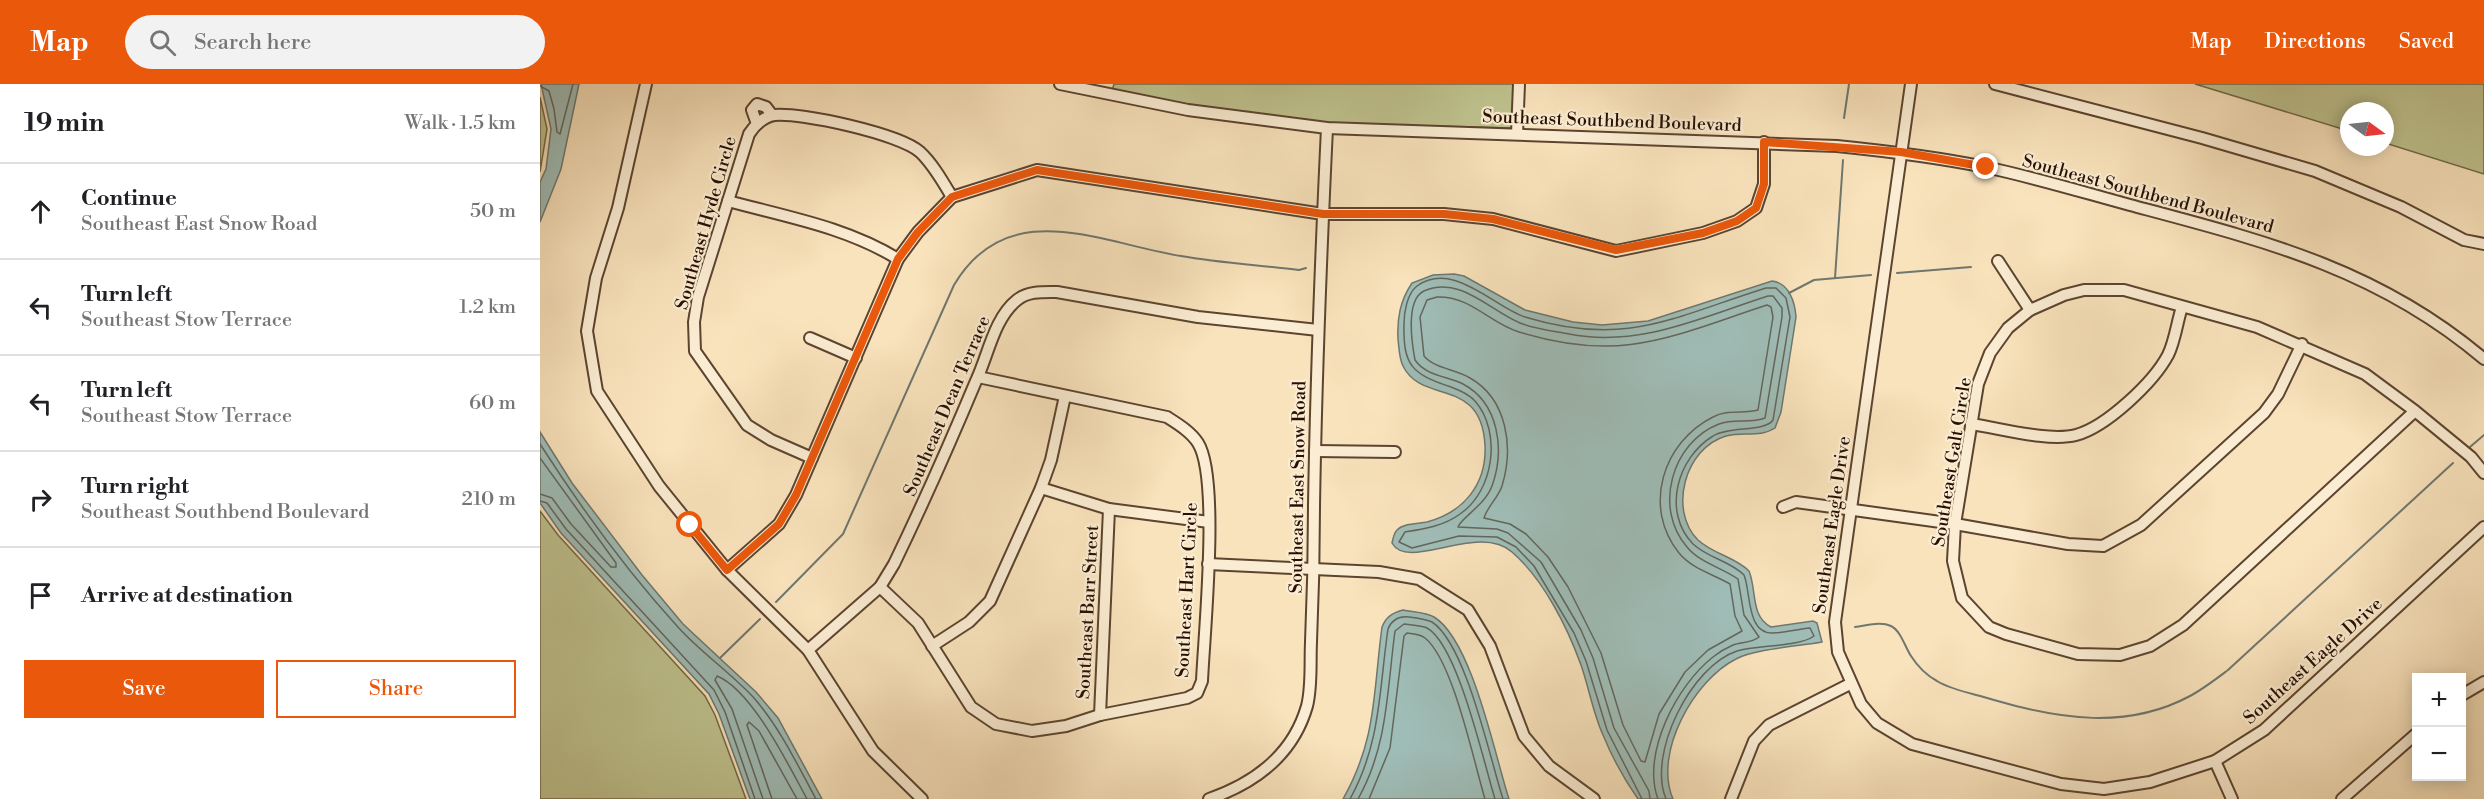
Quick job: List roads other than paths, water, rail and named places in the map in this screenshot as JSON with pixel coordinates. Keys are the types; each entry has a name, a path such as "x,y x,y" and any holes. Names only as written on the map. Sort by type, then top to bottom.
{"street":[{"path":"646,84 618,208 596,278 587,331 597,391 658,486 727,570 808,650 873,751 922,799"},
{"name":"Southeast Southbend Boulevard","path":"1060,84 1109,89 1188,110 1327,128 1764,142 1901,152 1986,167 2307,256 2384,290 2429,318 2484,359"},
{"path":"1517,134 1519,84"},
{"name":"Southeast Eagle Drive","path":"1911,84 1835,622 1838,652 1850,684 1861,704 1876,723 1912,744 2061,784 2104,789 2150,782 2215,761 2264,730 2484,527"},
{"path":"1995,84 2014,86 2315,171 2401,207 2464,240 2484,244"},
{"name":"Southeast Hyde Circle","path":"757,124 752,110 757,104 766,106 772,115"},
{"name":"Southeast Hyde Circle","path":"812,458 771,440 747,425 695,351 694,322 698,297 743,145 757,124 772,115 793,115 898,139 920,152 952,197"},
{"name":"Southeast East Snow Road","path":"1209,799 1237,789 1263,773 1282,754 1296,733 1307,705 1314,569 1318,330 1327,128"},
{"path":"727,570 779,524 796,495 898,259 918,232 952,197 1037,170 1323,214 1444,214 1493,219 1616,250 1703,233 1737,221 1756,208 1764,184 1764,142"},
{"path":"728,201 848,233 872,243 898,259"},
{"path":"1998,261 2030,310"},
{"name":"Southeast Galt Circle","path":"2415,411 2183,626 2150,646 2120,655 2078,654 2006,634 1989,627 1962,598 1956,584 1953,561 1955,524 1977,384 1990,353 2008,328 2030,310 2064,295 2101,290 2124,290 2257,327 2302,344 2365,374 2415,411 2471,458 2484,473"},
{"name":"Southeast Dean Terrace","path":"808,650 880,587 906,539 1004,315 1017,300 1034,292 1056,292 1198,317 1318,330"},
{"path":"1971,424 2056,436 2076,435 2102,422 2150,381 2168,355 2182,307"},
{"path":"810,338 856,358"},
{"path":"1783,507 1796,502 1955,524 2068,544 2103,546 2141,525 2264,413 2278,394 2302,344"},
{"name":"Southeast Hart Circle","path":"880,587 906,609 971,707 996,724 1032,730 1066,726 1100,715 1187,698 1197,693 1202,681 1209,522 1206,465 1199,444 1186,430 1167,417 978,378"},
{"path":"932,646 969,622 990,601 1041,488 1051,460 1065,396"},
{"path":"1315,451 1395,452"},
{"path":"1041,488 1109,509 1209,522"},
{"name":"Southeast Barr Street","path":"1100,715 1109,509"},
{"path":"1208,564 1379,572 1419,579 1468,610 1490,646 1524,736 1549,766 1594,799"},
{"path":"2466,693 2484,682"},
{"path":"1731,799 1754,741 1769,725 1850,684"},
{"path":"2342,799 2412,738"},
{"path":"2215,761 2232,799"}],"water":[{"path":"541,84 579,84 561,169 540,222 540,182 546,169 551,129"},
{"path":"1433,275 1464,276 1525,310 1573,322 1602,325 1648,321 1772,281 1783,285 1790,294 1796,317 1781,412 1775,428 1757,434 1726,436 1712,443 1700,453 1685,481 1684,513 1689,527 1698,540 1749,571 1757,609 1764,622 1771,627 1813,621 1817,623 1822,642 1765,650 1744,656 1720,669 1706,683 1692,700 1673,740 1668,761 1668,781 1673,799 1638,799 1623,776 1600,727 1569,635 1544,589 1512,552 1498,544 1481,542 1413,552 1400,550 1392,543 1395,533 1400,528 1440,517 1462,504 1477,484 1485,459 1481,423 1473,409 1462,400 1423,385 1412,378 1403,366 1399,352 1399,317 1402,303 1412,283"},
{"path":"540,432 572,483 642,575 683,624 756,692 778,718 822,799 750,799 719,714 709,694 561,533 540,503"},
{"path":"1403,610 1434,617 1448,630 1460,649 1480,700 1509,799 1343,799 1354,777 1368,736 1382,627 1390,616"}],"waterway":[{"path":"1844,118 1849,84"},
{"path":"1835,278 1843,160"},
{"path":"776,602 843,534 954,285 976,257 1001,240 1028,232 1057,232 1088,235 1196,258 1299,270 1306,268"},
{"path":"1897,273 1971,267"},
{"path":"1789,293 1814,280 1871,275"},
{"path":"2470,447 2484,435"},
{"path":"1855,627 1878,624 1891,626 1898,632 1916,664 1922,670 1937,681 1957,690 2018,707 2068,716 2093,718 2142,714 2166,707 2190,696 2228,670 2453,463"},
{"path":"720,658 760,619"}]}
